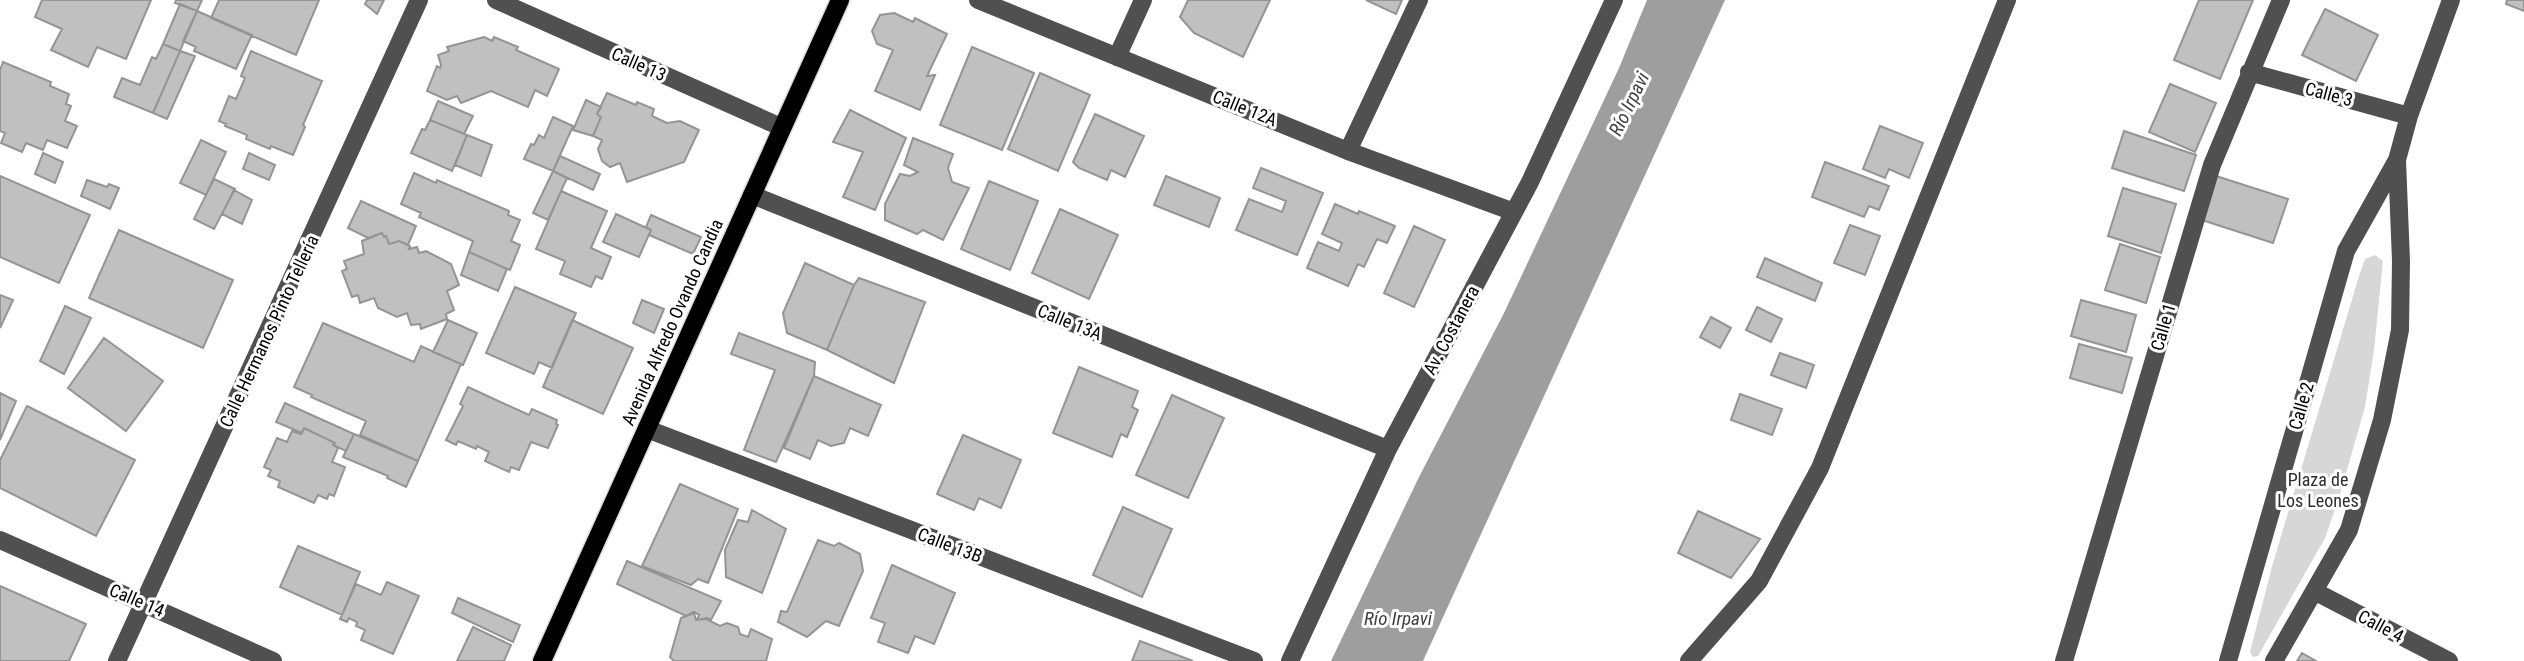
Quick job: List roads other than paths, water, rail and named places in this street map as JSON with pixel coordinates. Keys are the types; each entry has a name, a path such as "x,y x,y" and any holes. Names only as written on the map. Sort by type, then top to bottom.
{"main road":[{"name":"Avenida Alfredo Ovando Candia","path":"542,661 840,0"}],"street":[{"name":"Calle Hermanos Pinto Tellería","path":"117,661 419,0"},
{"name":"Calle 13","path":"496,0 781,127"},
{"name":"Calle 12A","path":"978,0 1348,150 1514,212"},
{"path":"1117,57 1143,0"},
{"path":"1348,150 1419,0"},
{"name":"Av. Costanera","path":"1290,661 1388,449 1530,182 1614,0"},
{"path":"1689,661 1759,581 1820,468 2007,0"},
{"name":"Calle 1","path":"2064,661 2212,165 2281,0"},
{"name":"Calle 2","path":"2228,661 2346,251 2398,160 2409,116 2451,0"},
{"name":"Calle 3","path":"2249,72 2409,116"},
{"name":"Calle 2","path":"2274,661 2349,530 2382,420 2400,330 2402,261 2398,160"},
{"name":"Calle 13A","path":"752,195 1388,449"},
{"name":"Calle 13B","path":"647,429 1254,661"},
{"name":"Calle 14","path":"0,540 273,661"},
{"name":"Calle 4","path":"2314,591 2449,661"}],"water":[{"name":"Río Irpavi","path":"1647,0 1725,0 1423,661 1331,661 1419,477 1504,313 1619,68"}],"park label":[{"name":"Plaza de Los Leones","path":"2318,489"}]}
